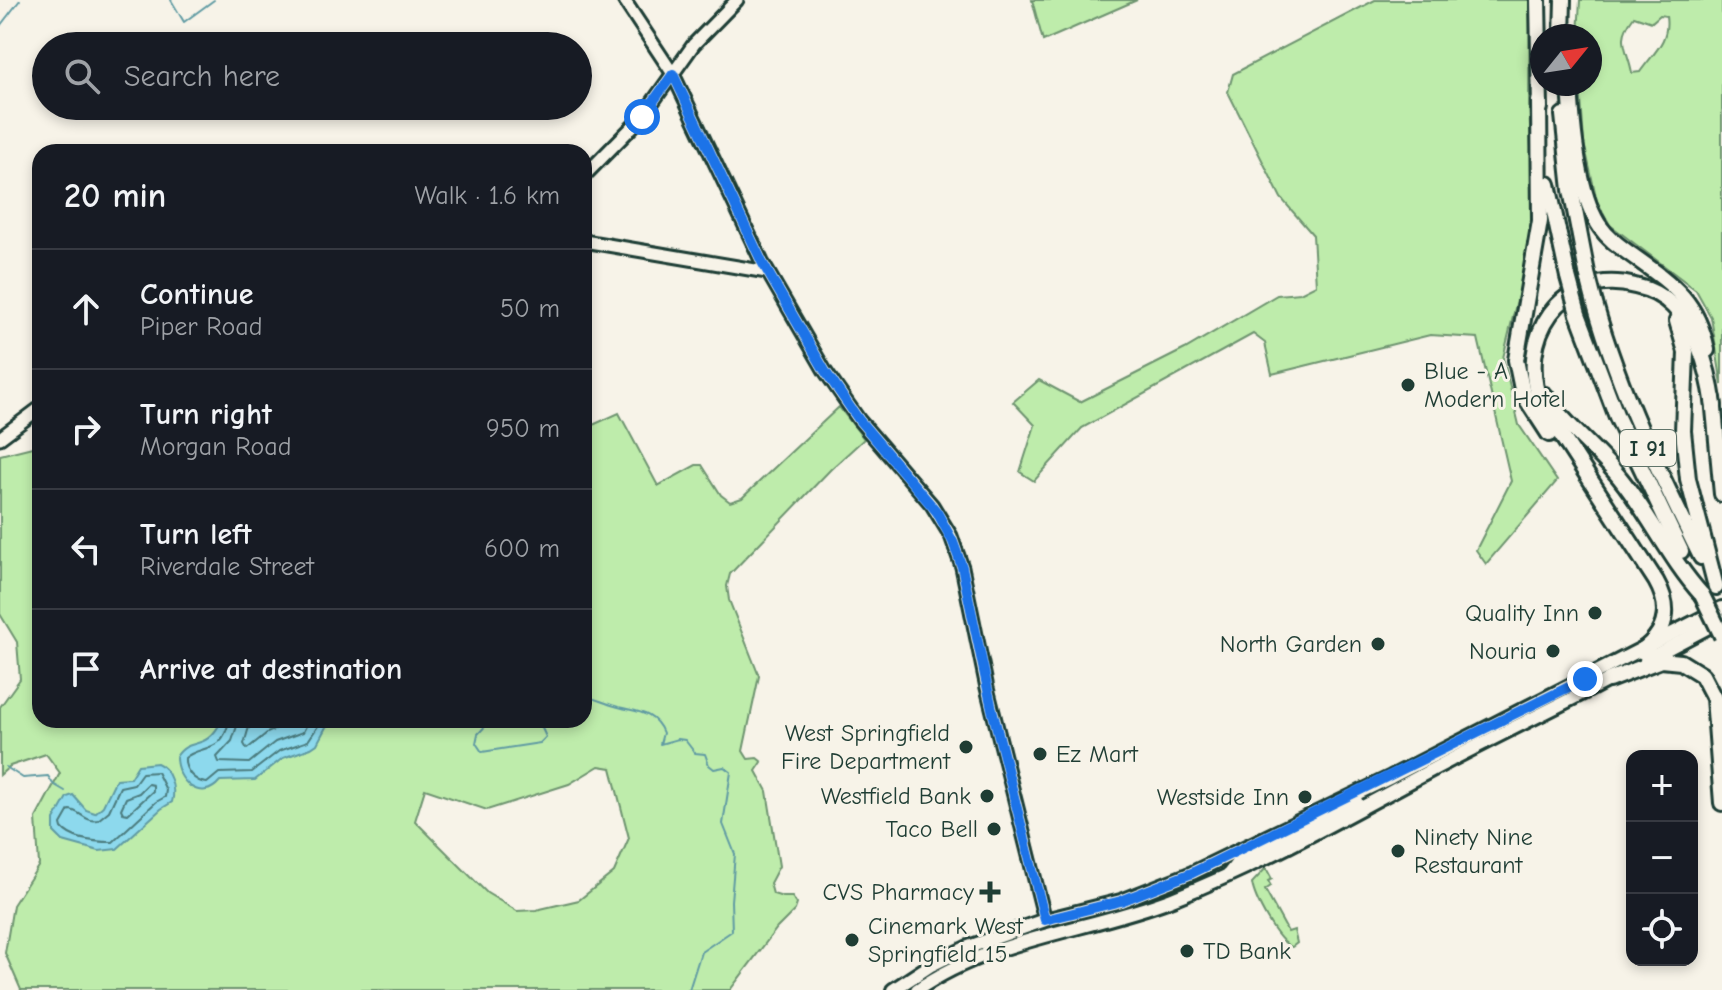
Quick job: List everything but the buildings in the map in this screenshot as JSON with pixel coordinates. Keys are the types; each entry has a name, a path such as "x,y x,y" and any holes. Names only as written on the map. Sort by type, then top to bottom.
{"highway":[{"name":"I 91","path":"1538,0 1539,101 1548,187 1578,314 1622,429 1722,636"},
{"path":"1563,0 1563,24"},
{"name":"I 91","path":"1563,96 1571,190 1595,304 1636,420 1719,594"},
{"path":"1571,96 1579,159 1593,215 1611,240 1672,284 1690,303 1706,342 1722,494"},
{"path":"1539,101 1540,221 1535,263 1517,346 1519,382 1536,416 1653,576"},
{"path":"1641,651 1659,636 1665,623 1664,597 1541,404 1533,371 1537,341 1551,312 1570,294 1602,283 1634,285 1663,298 1687,323 1704,362 1714,406"},
{"path":"1634,285 1664,305 1684,338 1683,431 1686,467 1692,502 1719,594"},
{"path":"1537,341 1536,371 1548,401 1618,475 1658,530 1683,573 1702,595"},
{"path":"1609,680 1661,660 1686,664 1702,675 1714,698 1722,803"}],"main road":[{"path":"624,0 673,74 767,272 834,386 932,505 953,542 962,567 992,709 1045,920 1053,935"},
{"path":"592,168 642,117 707,30 737,0"},
{"path":"592,242 767,272"},
{"path":"0,438 32,414"},
{"path":"893,990 958,951 1045,920 1121,901 1204,867 1391,777 1722,608"},
{"path":"917,990 971,962 1012,946 1130,914 1227,876 1340,821 1444,763 1722,620"},
{"path":"1227,876 1239,861 1361,798 1391,777"},
{"path":"1204,867 1227,876"}],"green space":[{"path":"1032,0 1137,0 1043,41"},
{"path":"1375,0 1530,0 1529,105 1533,190 1530,246 1503,358 1519,425 1557,481 1486,564 1476,550 1511,481 1478,338 1430,335 1272,374 1265,343 1253,334 1082,428 1034,481 1020,472 1035,425 1013,402 1039,380 1080,402 1185,349 1277,295 1300,293 1316,285 1313,235 1281,198 1228,92 1233,74"},
{"path":"1580,0 1722,0 1722,385 1711,317 1696,290 1610,225 1597,201 1584,143 1581,96 1602,96 1602,24 1579,24","holes":["1660,15 1666,16 1667,25 1659,47 1640,72 1632,73 1624,38 1634,16 1652,22"]},
{"path":"839,407 864,439 730,574 727,586 729,600 759,676 743,751 748,759 757,758 762,762 756,771 767,791 779,866 770,883 773,894 792,897 797,904 730,990 21,990 5,953 13,905 39,865 36,818 60,773 46,754 10,766 0,775 0,707 20,679 17,642 0,614 0,455 32,447 32,728 592,728 592,425 619,413 658,486 696,465 702,465 721,495 730,502 742,498","holes":["599,766 611,768 629,838 614,872 579,900 517,911 487,893 415,821 425,789 487,810 569,784"]},
{"path":"1266,868 1272,879 1268,881 1271,886 1265,890 1288,932 1294,930 1297,943 1292,947 1273,929 1254,890 1252,883"}],"water":[{"path":"325,728 317,744 283,758 255,780 220,781 213,788 198,790 191,787 180,774 176,757 181,750 204,741 216,730"},
{"path":"157,763 171,780 172,802 117,849 99,851 63,841 54,832 54,820 67,797 73,795 86,810 95,813 103,806 116,779 130,778 138,765"}],"waterway":[{"path":"0,26 20,0"},
{"path":"171,0 184,22 214,0"},
{"path":"592,699 649,716 663,733 660,744 685,740 695,753 705,754 714,769 724,767 731,772 723,824 735,854 732,931 701,952 689,990"},
{"path":"484,728 476,743 482,752 540,743 546,737 542,728"},
{"path":"6,767 23,778 48,776 53,784 65,791"}],"place":[{"name":"Blue - A Modern Hotel","path":"1408,385"},
{"name":"Quality Inn","path":"1595,613"},
{"name":"North Garden","path":"1378,644"},
{"name":"Nouria","path":"1553,651"},
{"name":"West Springfield Fire Department","path":"966,747"},
{"name":"Ez Mart","path":"1040,754"},
{"name":"Westfield Bank","path":"987,796"},
{"name":"Westside Inn","path":"1305,797"},
{"name":"Taco Bell","path":"994,829"},
{"name":"Ninety Nine Restaurant","path":"1398,851"},
{"name":"CVS Pharmacy","path":"990,892"},
{"name":"Cinemark West Springfield 15","path":"852,940"},
{"name":"TD Bank","path":"1187,951"}],"route":[{"path":"642,117 673,74 748,236 825,371 859,420 932,505 951,536 962,567 987,688 1045,920 1121,901 1192,873 1585,679"}]}
